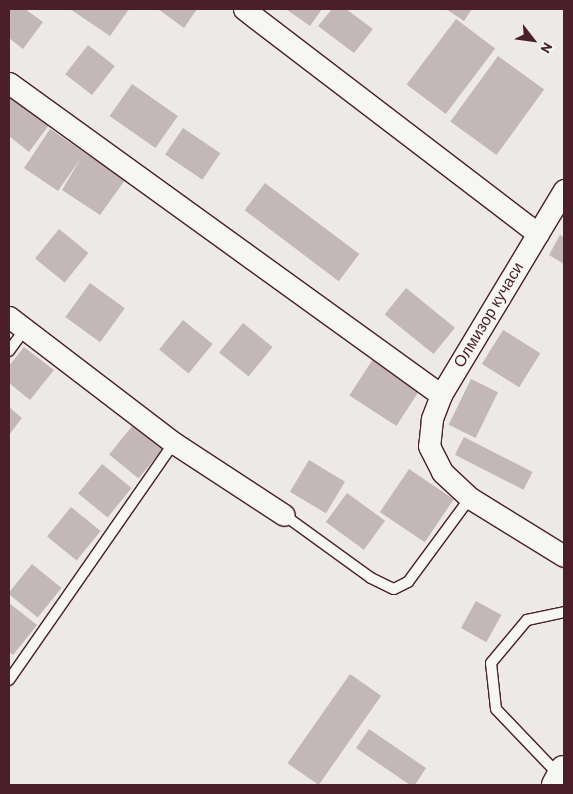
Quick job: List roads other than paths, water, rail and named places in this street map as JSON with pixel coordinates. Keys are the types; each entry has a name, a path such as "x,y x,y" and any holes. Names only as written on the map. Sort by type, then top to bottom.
{"street":[{"path":"244,9 538,234"},
{"path":"9,83 441,395"},
{"name":"Олмизор кучаси","path":"470,498 442,472 429,446 432,419 441,395 564,190"},
{"path":"17,323 174,443 284,515"},
{"path":"470,498 564,556"}],"lane":[{"path":"9,351 17,323"},
{"path":"9,680 174,443"},
{"path":"284,515 371,578 394,590 408,582 470,498"},
{"path":"556,779 496,709 491,663 527,620 564,612"}]}
